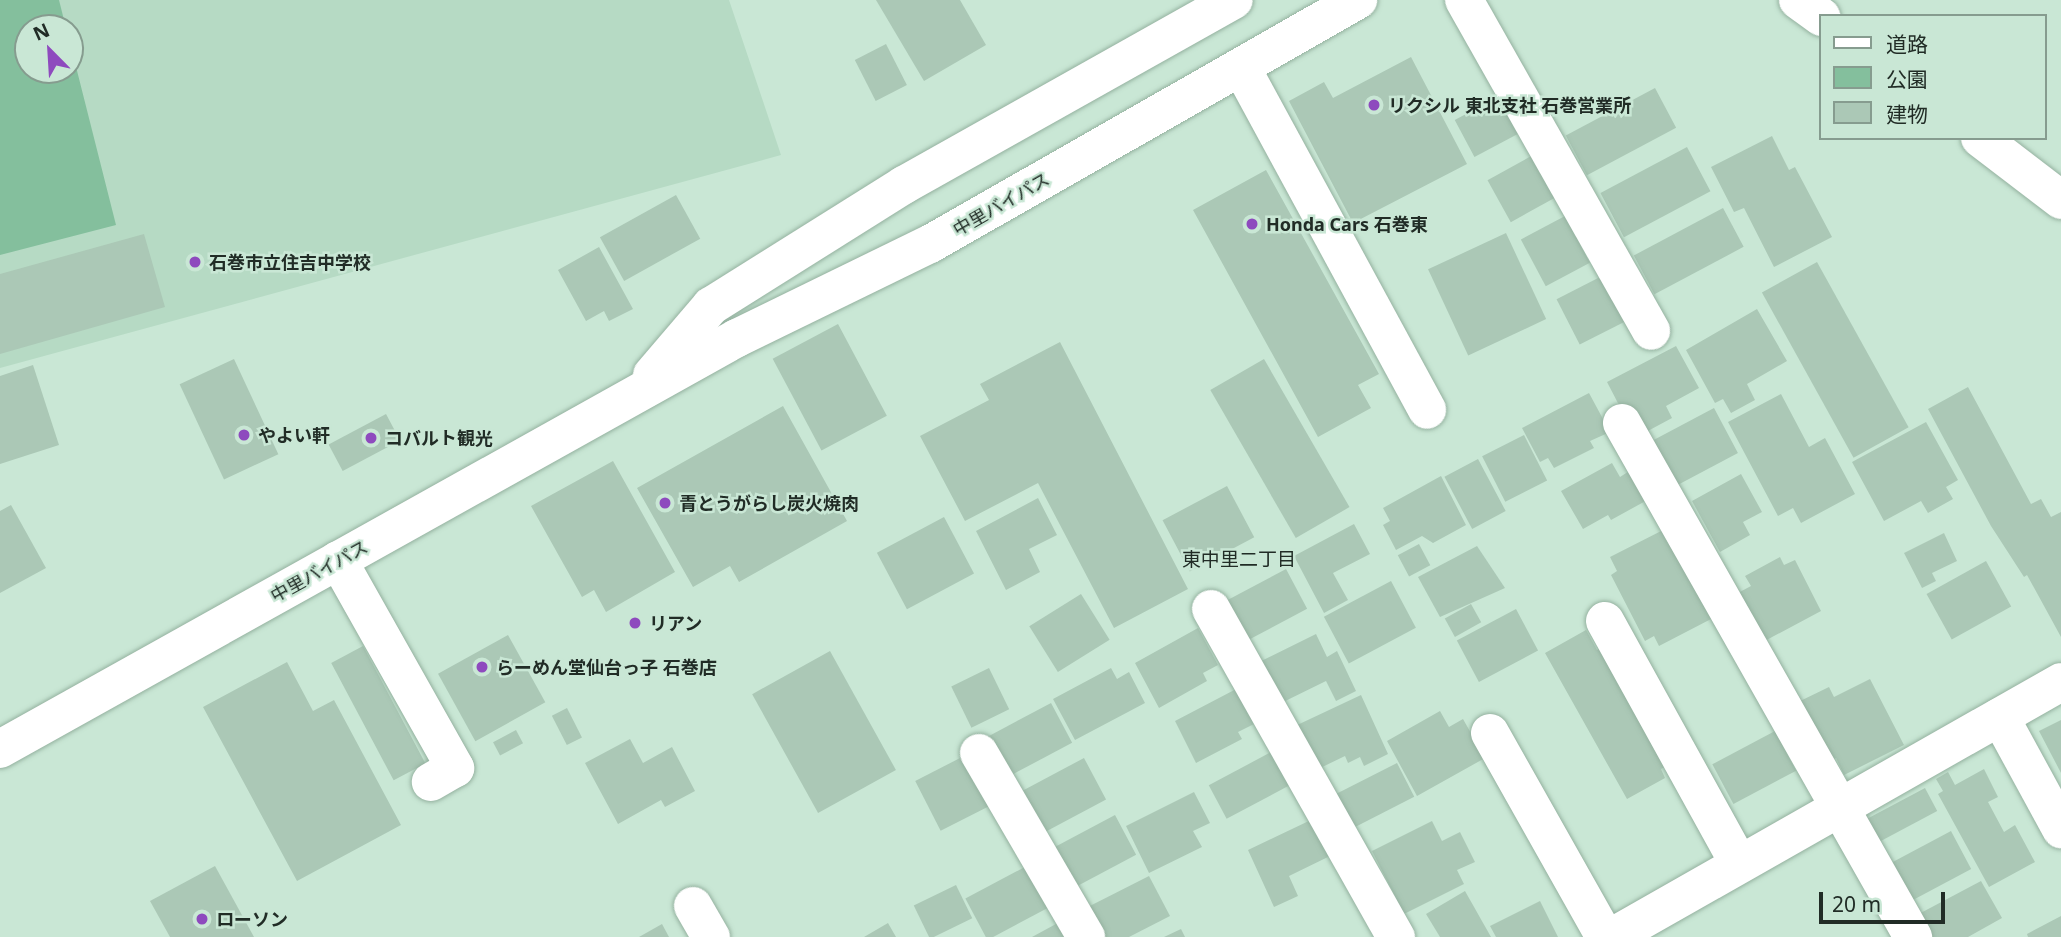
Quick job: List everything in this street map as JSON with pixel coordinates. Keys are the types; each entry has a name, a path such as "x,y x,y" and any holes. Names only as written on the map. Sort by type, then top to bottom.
{"street":[{"name":"中里バイパス","path":"637,393 710,306 904,185 1234,0"},
{"name":"中里バイパス","path":"0,749 737,338 930,244 1358,0"},
{"path":"1464,0 1651,331"},
{"path":"1798,0 1820,16"},
{"path":"1241,67 1427,410"},
{"path":"1983,140 2061,200"},
{"path":"1622,423 1913,937"},
{"path":"338,560 455,768 431,782"},
{"path":"1211,609 1396,937"},
{"path":"1605,621 1739,864"},
{"path":"1612,937 2061,682"},
{"path":"2000,717 2061,829"},
{"path":"1490,733 1605,937"},
{"path":"979,753 1086,937"}],"shaded area":[{"name":"石巻市立住吉中学校","path":"0,0 729,0 781,155 0,368"}],"green space":[{"path":"0,0 59,0 62,14 14,14 14,84 80,84 116,225 0,255"}],"building":[{"path":"876,0 960,0 986,45 924,81"},
{"path":"886,44 907,85 876,101 855,60"},
{"path":"1411,57 1467,164 1353,223 1289,101 1324,82 1333,98"},
{"path":"1655,88 1676,128 1587,175 1566,135"},
{"path":"1498,97 1518,134 1474,157 1455,120"},
{"path":"1772,136 1789,170 1795,167 1832,237 1774,267 1744,208 1734,212 1711,167"},
{"path":"1687,147 1710,191 1624,237 1600,193"},
{"path":"1533,155 1556,197 1511,222 1488,180"},
{"path":"1266,170 1379,374 1358,385 1371,408 1318,437 1193,210"},
{"path":"676,195 700,239 624,281 600,237"},
{"path":"1723,208 1744,247 1654,294 1634,255"},
{"path":"1565,216 1590,263 1546,286 1521,239"},
{"path":"1506,233 1546,319 1468,355 1428,269"},
{"path":"144,234 165,307 0,354 0,274"},
{"path":"599,247 633,309 609,321 604,311 586,321 558,270"},
{"path":"1817,262 1909,427 1854,458 1762,293"},
{"path":"1602,276 1625,321 1580,345 1557,299"},
{"path":"1757,309 1787,361 1747,384 1755,400 1731,413 1723,399 1715,403 1686,350"},
{"path":"838,324 887,416 821,451 773,359"},
{"path":"1060,342 1188,589 1114,628 1038,483 965,521 920,436 989,400 980,384"},
{"path":"1676,346 1699,388 1666,406 1672,418 1644,433 1620,407 1607,382"},
{"path":"234,359 278,454 224,480 180,384"},
{"path":"1264,359 1350,507 1296,538 1210,390"},
{"path":"33,365 59,445 0,464 0,376"},
{"path":"1968,387 2031,504 2041,499 2051,517 2061,512 2061,637 2027,575 2024,577 1991,526 1928,409"},
{"path":"1589,393 1610,432 1590,441 1594,448 1554,468 1548,458 1540,462 1522,428"},
{"path":"1781,394 1809,447 1825,438 1855,494 1801,523 1793,508 1778,516 1728,422"},
{"path":"783,406 847,521 739,582 730,566 693,587 637,488"},
{"path":"1714,408 1738,453 1675,486 1651,441"},
{"path":"386,414 400,440 343,471 329,445"},
{"path":"1926,422 1958,480 1946,487 1953,499 1928,513 1921,501 1884,521 1852,462"},
{"path":"1524,435 1547,480 1505,502 1482,456"},
{"path":"1478,459 1506,511 1472,529 1444,477"},
{"path":"613,461 675,572 606,612 594,590 582,597 531,506"},
{"path":"1612,463 1620,477 1634,468 1651,498 1611,520 1608,515 1583,529 1561,491"},
{"path":"1741,474 1762,512 1743,522 1750,535 1720,552 1692,501"},
{"path":"1441,476 1466,525 1433,543 1422,536 1396,550 1383,525 1390,521 1383,508"},
{"path":"1227,486 1254,537 1190,571 1163,520"},
{"path":"1038,498 1057,535 1029,549 1040,572 1006,590 976,531"},
{"path":"11,505 46,568 0,593 0,511"},
{"path":"944,517 974,574 907,609 877,553"},
{"path":"1354,524 1370,554 1333,573 1348,600 1324,613 1294,556"},
{"path":"1667,528 1713,618 1659,646 1654,636 1645,641 1611,575 1617,571 1610,557"},
{"path":"1944,533 1957,561 1932,573 1936,581 1922,588 1904,553"},
{"path":"1419,544 1430,565 1409,576 1398,555"},
{"path":"1477,546 1505,588 1440,617 1418,577"},
{"path":"1780,557 1784,565 1795,560 1821,611 1761,643 1736,594 1751,586 1745,576"},
{"path":"1986,561 2011,606 1952,639 1927,594"},
{"path":"1286,569 1307,609 1244,643 1222,603"},
{"path":"1391,581 1416,628 1349,663 1324,617"},
{"path":"1081,594 1110,640 1058,672 1029,626"},
{"path":"1471,604 1481,622 1455,637 1445,619"},
{"path":"1516,609 1538,650 1479,682 1457,640"},
{"path":"1198,628 1218,665 1203,673 1207,681 1159,708 1135,663"},
{"path":"1586,630 1597,650 1606,645 1672,763 1661,769 1665,778 1627,799 1545,653"},
{"path":"1316,634 1327,657 1337,651 1356,691 1336,701 1326,681 1273,707 1253,665"},
{"path":"508,635 545,702 475,741 438,674"},
{"path":"363,646 425,763 394,780 331,663"},
{"path":"830,651 896,770 818,813 752,694"},
{"path":"287,662 313,711 334,700 401,825 297,881 203,707"},
{"path":"989,668 1009,709 971,728 951,686"},
{"path":"1111,668 1117,679 1129,672 1145,703 1075,740 1053,699"},
{"path":"1870,679 1904,745 1844,775 1836,758 1824,764 1794,704 1829,687 1834,697"},
{"path":"1240,687 1258,722 1238,732 1242,739 1196,763 1175,721"},
{"path":"1361,695 1388,754 1364,766 1360,757 1348,763 1345,756 1314,771 1293,727"},
{"path":"1051,703 1072,743 1005,778 984,739"},
{"path":"567,708 582,737 567,745 552,716"},
{"path":"1440,711 1449,727 1463,719 1485,758 1417,796 1387,741"},
{"path":"2061,720 2061,773 2039,731"},
{"path":"516,730 523,743 500,755 493,742"},
{"path":"1775,731 1796,771 1733,804 1712,764"},
{"path":"630,739 643,763 672,747 695,791 665,807 661,800 618,824 585,763"},
{"path":"1275,750 1293,784 1227,819 1209,785"},
{"path":"966,755 991,805 941,831 915,781"},
{"path":"1084,758 1106,799 1039,835 1017,794"},
{"path":"1397,763 1414,797 1348,830 1331,797"},
{"path":"1984,769 1998,797 1988,802 2004,832 2015,825 2035,862 1989,887 1938,794 1943,791 1936,779 1948,772 1955,785"},
{"path":"1925,788 1937,811 1871,846 1859,823"},
{"path":"1194,792 1210,823 1193,831 1202,847 1149,873 1126,826"},
{"path":"1115,815 1136,855 1071,889 1050,850"},
{"path":"1313,819 1330,856 1289,876 1298,896 1274,907 1248,850"},
{"path":"1432,821 1442,841 1460,832 1475,862 1457,870 1464,884 1404,914 1372,851"},
{"path":"1951,831 1971,869 1904,905 1884,867"},
{"path":"1036,861 1058,902 993,937 986,937 965,899"},
{"name":"ローソン","path":"215,866 254,937 170,937 150,901"},
{"path":"1149,876 1170,916 1129,937 1093,937 1080,911"},
{"path":"1981,881 2002,918 1968,937 1926,937 1915,916"},
{"path":"956,885 972,918 929,937 914,906"},
{"path":"1465,891 1491,937 1440,937 1426,914"},
{"path":"1540,901 1558,937 1496,937 1490,926"},
{"path":"2061,916 2061,937 2028,937 2027,934"},
{"path":"1067,918 1077,937 1032,937"},
{"path":"888,923 896,937 864,937"},
{"path":"662,924 669,937 639,937"},
{"path":"1181,929 1185,937 1164,937"}],"place":[{"name":"リクシル 東北支社 石巻営業所","path":"1374,105"},
{"name":"Honda Cars 石巻東","path":"1252,224"},
{"name":"石巻市立住吉中学校","path":"195,262"},
{"name":"やよい軒","path":"244,435"},
{"name":"コバルト観光","path":"371,438"},
{"name":"青とうがらし炭火焼肉","path":"665,503"},
{"name":"リアン","path":"635,623"},
{"name":"らーめん堂仙台っ子 石巻店","path":"482,667"},
{"name":"ローソン","path":"202,919"}],"district":[{"name":"東中里二丁目","path":"1239,560"}]}
